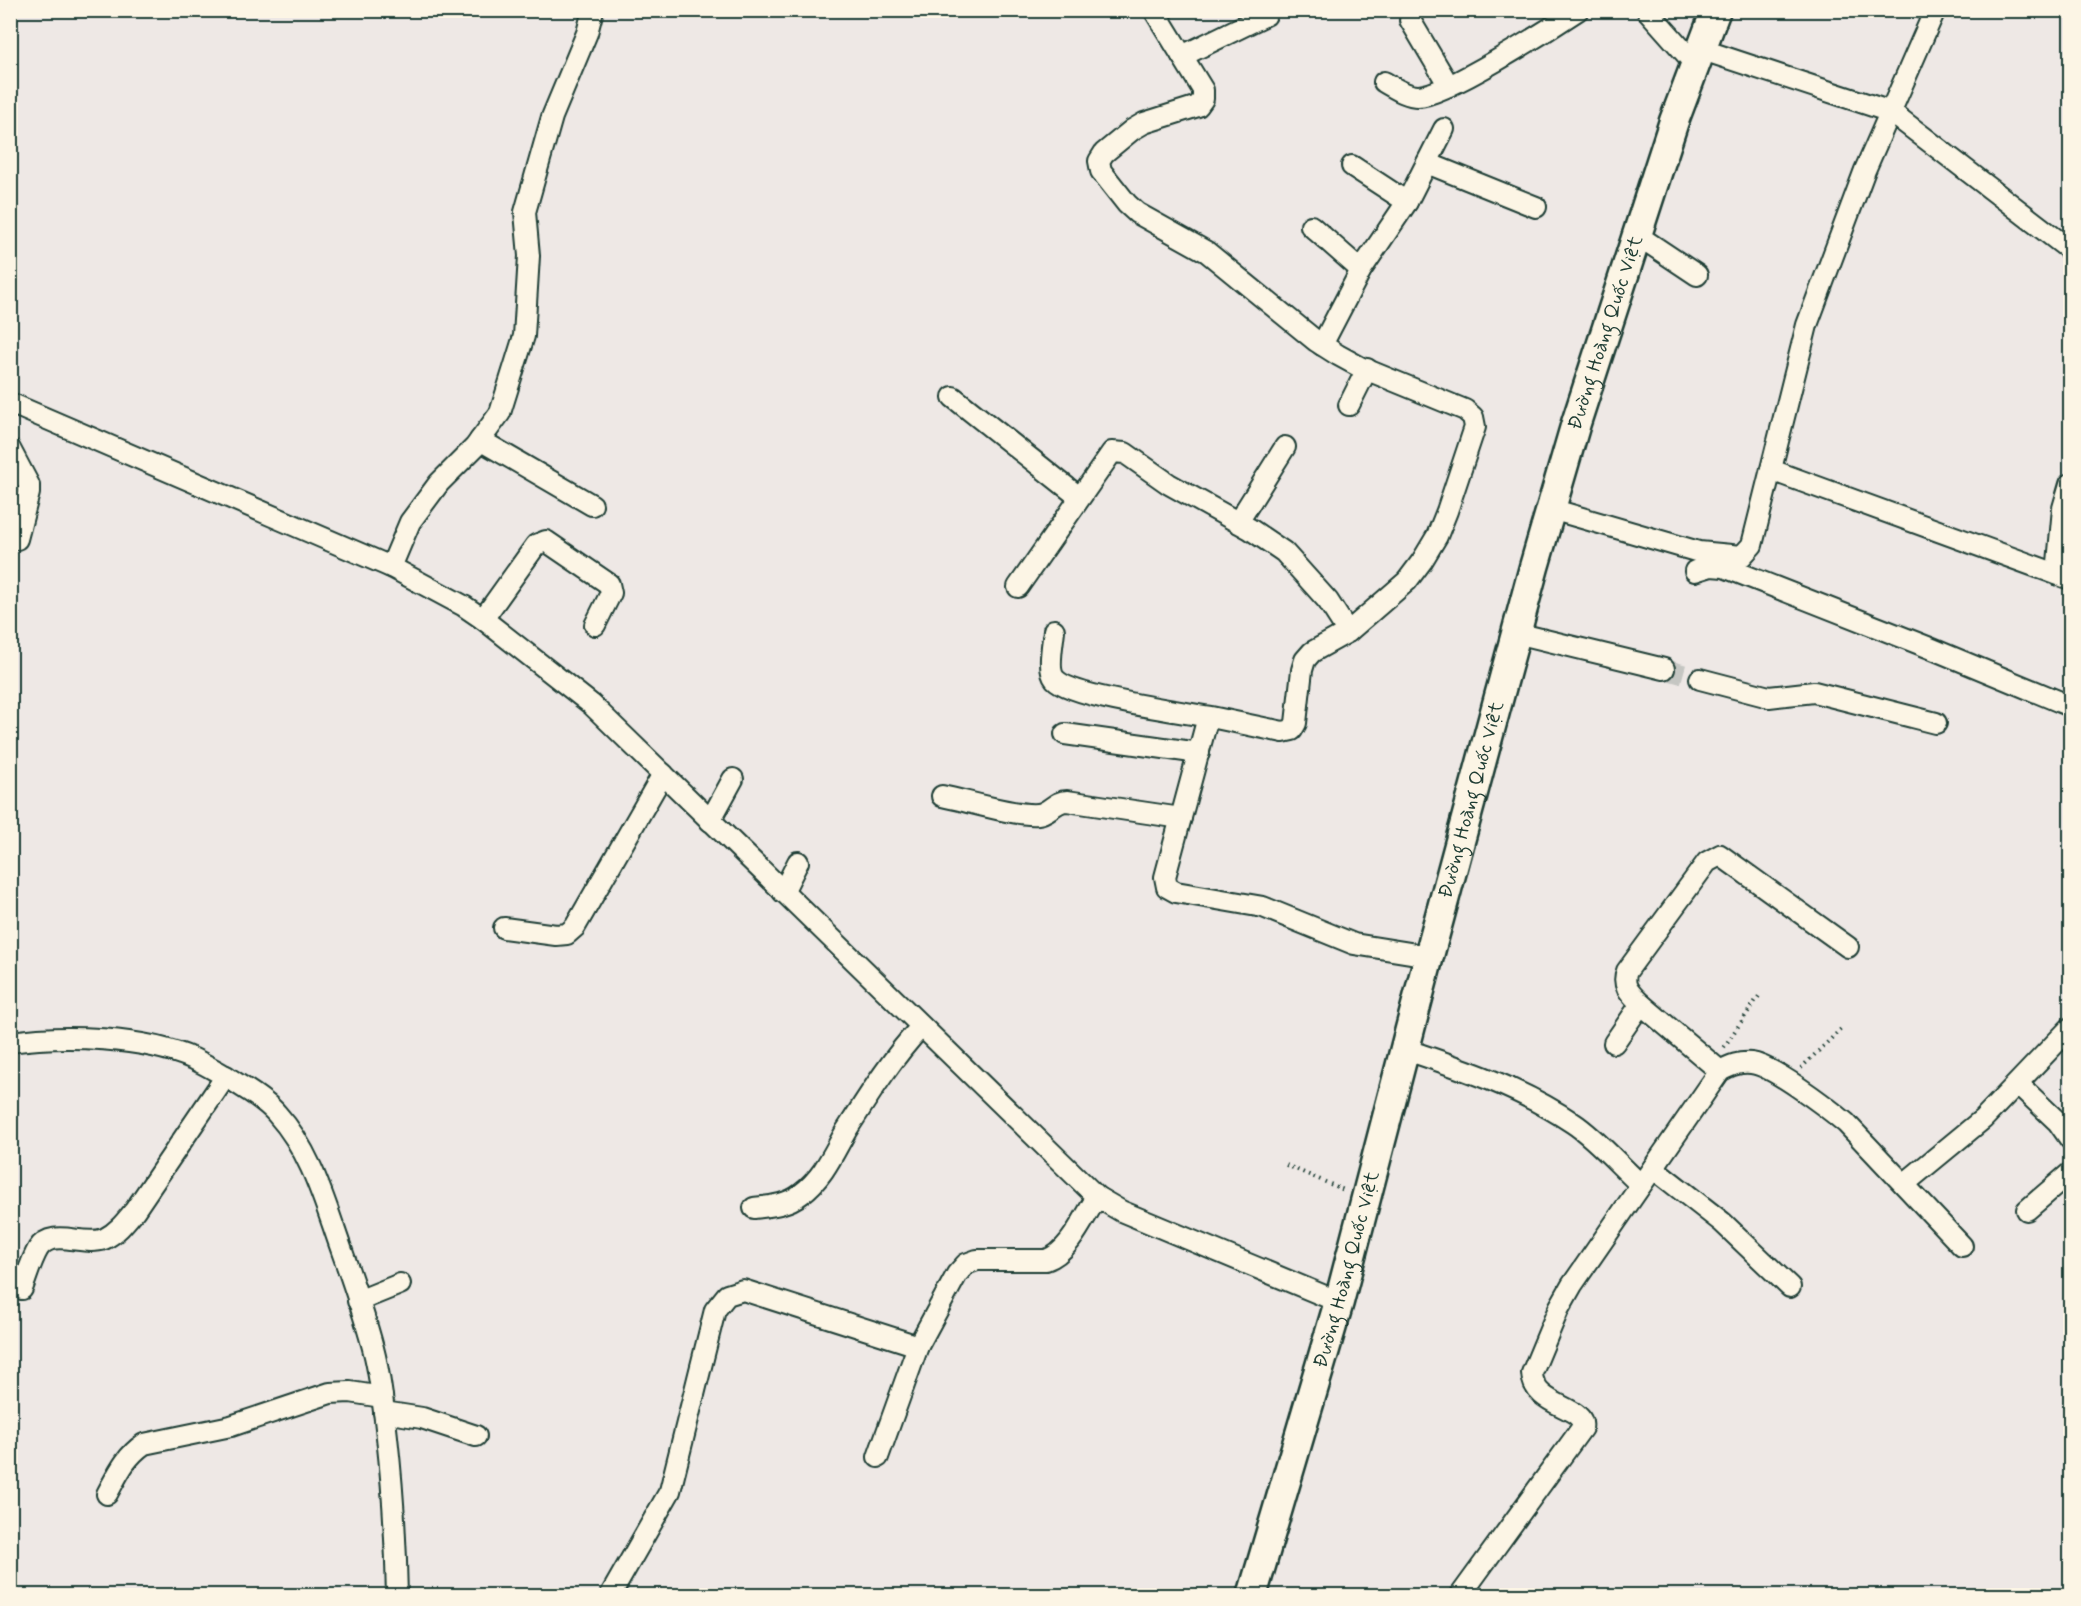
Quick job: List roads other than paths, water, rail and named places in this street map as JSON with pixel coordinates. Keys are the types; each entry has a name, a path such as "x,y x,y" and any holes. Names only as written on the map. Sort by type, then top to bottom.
{"highway":[{"name":"Đường Hoàng Quốc Việt","path":"1252,1596 1338,1302 1516,633 1576,423 1697,57 1716,10"}],"street":[{"path":"391,567 410,522 500,413 524,336 529,256 525,212 552,117 587,33 593,10"},
{"path":"1054,630 1051,671 1053,678 1073,690 1283,732 1292,730 1296,723 1305,660 1312,652 1348,632 1407,581 1422,561 1448,511 1474,427 1473,417 1465,410 1367,369 1322,345 1207,252 1137,213 1101,171 1099,161 1104,153 1132,130 1144,123 1198,106 1203,99 1203,90 1154,10"},
{"path":"1384,82 1404,93 1419,97 1449,86 1578,10"},
{"path":"1647,10 1697,57 1891,112 2070,250"},
{"path":"1551,509 1699,552 1742,556 1752,545 1807,325 1865,170 1935,10"},
{"path":"1182,56 1266,15"},
{"path":"1410,20 1449,86"},
{"path":"1322,345 1361,270 1407,202 1444,129"},
{"path":"1427,163 1536,207"},
{"path":"1352,166 1407,202"},
{"path":"1311,226 1361,270"},
{"path":"1637,235 1697,275"},
{"path":"1349,405 1367,369"},
{"path":"953,398 1079,497"},
{"path":"12,409 391,567 483,618 591,704 1097,1197 1121,1210 1338,1302"},
{"path":"480,440 592,505"},
{"path":"1238,522 1285,447"},
{"path":"10,449 29,485 17,539"},
{"path":"1018,587 1112,452 1119,451 1168,484 1238,522 1284,552 1328,601 1348,632"},
{"path":"1771,470 2064,576 2063,508 2070,484"},
{"path":"483,618 536,545 546,541 609,584 611,593 595,625"},
{"path":"1695,571 1711,566 1724,567 2070,706"},
{"path":"1516,633 1664,669"},
{"path":"1700,679 1769,697 1814,692 1936,723"},
{"path":"1208,717 1165,877 1167,886 1176,892 1263,908 1354,944 1429,956"},
{"path":"1065,734 1199,753"},
{"path":"504,928 556,935 567,934 575,927 663,774"},
{"path":"710,821 733,779"},
{"path":"942,796 1027,814 1042,814 1060,801 1067,801 1181,818"},
{"path":"1716,1068 1641,1004 1625,985 1624,978 1707,862 1714,856 1720,855 1848,947"},
{"path":"783,892 798,862"},
{"path":"1614,1043 1641,1004"},
{"path":"754,1208 789,1201 811,1186 821,1175 902,1047 921,1027"},
{"path":"1904,1184 1983,1119 2070,1028"},
{"path":"10,1042 44,1039 111,1040 155,1047 193,1059 254,1094 277,1113 300,1144 318,1181 375,1356 392,1486 397,1596"},
{"path":"1404,1049 1476,1072 1528,1095 1575,1124 1641,1185"},
{"path":"1460,1596 1581,1432 1584,1424 1580,1416 1544,1397 1532,1383 1532,1373 1559,1308 1572,1285 1653,1168 1716,1068 1734,1063 1754,1063 1772,1071 1846,1123 1962,1246"},
{"path":"22,1289 38,1250 49,1240 57,1238 95,1241 106,1238 120,1228 135,1210 226,1076"},
{"path":"2018,1084 2058,1122 2070,1139"},
{"path":"1653,1168 1722,1222 1790,1287"},
{"path":"2027,1210 2070,1173"},
{"path":"878,1457 918,1346 957,1274 966,1264 976,1260 1046,1260 1057,1257 1066,1247 1097,1197"},
{"path":"358,1301 400,1284"},
{"path":"610,1596 670,1491 715,1310 727,1295 743,1290 918,1346"},
{"path":"108,1494 122,1465 132,1452 144,1444 231,1426 330,1393 350,1392 476,1436"}],"tunnel":[{"path":"1664,669 1700,679"}]}
